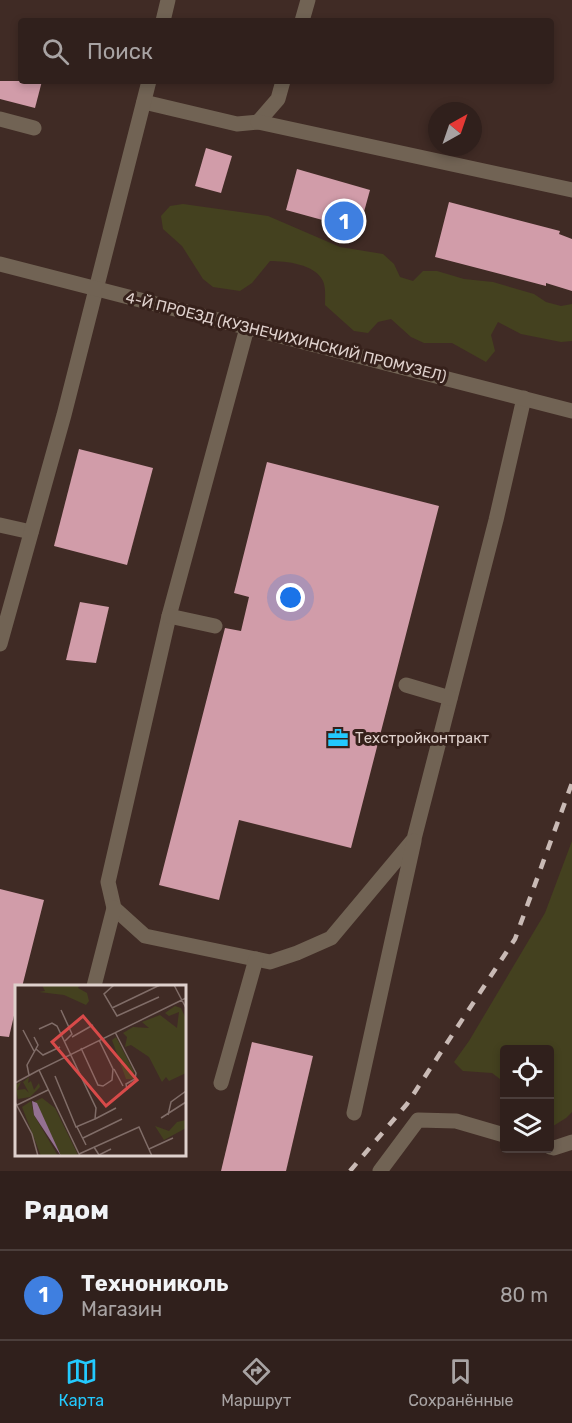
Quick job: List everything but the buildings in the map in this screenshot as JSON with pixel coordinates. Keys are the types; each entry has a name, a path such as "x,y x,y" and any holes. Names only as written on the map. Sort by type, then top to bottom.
{"street":[{"path":"164,18 168,0"},
{"path":"303,18 308,0"},
{"path":"0,644 148,84"},
{"path":"258,122 278,99 282,84"},
{"path":"144,102 237,124 258,122 572,190"},
{"path":"0,119 34,128"},
{"name":"4-Й ПРОЕЗД (КУЗНЕЧИХИНСКИЙ ПРОМУЗЕЛ)","path":"0,264 572,411"},
{"path":"95,985 114,908 108,882 169,616 247,328"},
{"path":"354,1113 414,838 496,520 524,398"},
{"path":"0,525 31,532"},
{"path":"169,616 215,626"},
{"path":"406,685 450,698"},
{"path":"114,908 144,936 270,962 331,938 414,838"},
{"path":"221,1083 256,959"},
{"path":"380,1171 418,1120 456,1121 500,1134"},
{"path":"554,1148 572,1142"}],"shaded area":[{"path":"183,204 268,216 340,247 383,254 394,264 400,277 413,281 423,271 437,271 464,279 493,282 534,294 546,302 561,306 572,304 572,341 561,342 521,334 498,322 491,335 495,351 486,362 452,343 424,343 411,337 391,319 378,322 368,333 354,331 325,305 325,287 319,275 307,267 292,263 270,261 252,283 240,291 213,287 203,279 182,246 163,229 161,216 170,206"},
{"path":"572,841 572,1112 554,1126 554,1045 500,1045 500,1079 492,1073 463,1071 454,1062 469,1041 545,913"}],"railway":[{"path":"350,1171 407,1104 515,939 572,783"}],"place":[{"name":"Технониколь","path":"344,221"},
{"name":"Техстройконтракт","path":"338,738"}]}
